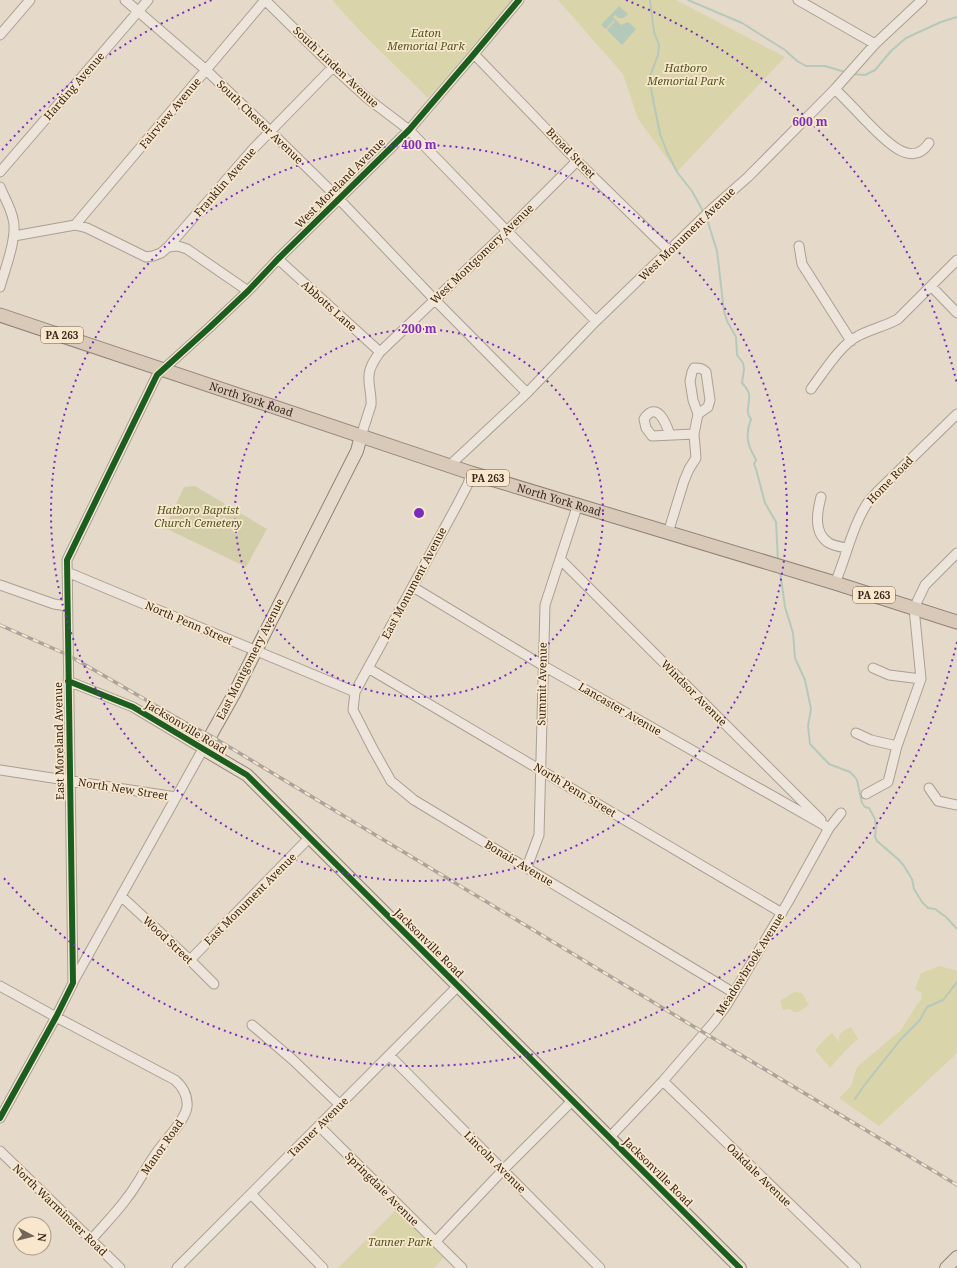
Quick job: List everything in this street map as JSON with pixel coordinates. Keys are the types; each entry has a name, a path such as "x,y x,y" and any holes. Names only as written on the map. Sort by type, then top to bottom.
{"highway":[{"name":"PA 263","path":"0,315 164,369"},
{"name":"North York Road","path":"164,369 449,466 774,564 957,622"}],"main road":[{"name":"East Montgomery Avenue","path":"203,749 234,694 357,451 361,436"},
{"name":"Jacksonville Road","path":"203,749 247,775 740,1268"},
{"path":"946,1268 957,1257"}],"street":[{"path":"0,35 30,0"},
{"name":"South Chester Avenue","path":"125,0 206,70 270,131 339,199 435,300 527,393"},
{"name":"Harding Avenue","path":"0,172 148,0"},
{"name":"South Linden Avenue","path":"265,0 333,67 367,98 409,130 596,321"},
{"name":"Fairview Avenue","path":"75,225 265,0"},
{"name":"West Moreland Avenue","path":"164,369 248,291 278,259 409,130 519,0"},
{"path":"798,0 875,44"},
{"name":"West Monument Avenue","path":"449,466 527,393 596,321 705,216 748,177 842,82 875,44 922,0"},
{"name":"Broad Street","path":"474,54 577,161 669,251"},
{"name":"Franklin Avenue","path":"168,247 270,131 333,67"},
{"path":"835,89 885,140 897,148 916,154 921,152 929,143"},
{"name":"West Montgomery Avenue","path":"361,436 372,400 369,372 373,362 380,352 507,231 577,161"},
{"path":"0,187 15,226 14,236 0,287"},
{"path":"14,236 75,225 87,228 146,257 153,256 168,247 178,246 187,249 248,291"},
{"path":"799,246 802,264 851,341"},
{"name":"Abbotts Lane","path":"278,259 380,352"},
{"path":"811,389 842,349 851,341 857,336 890,324 898,318 957,260"},
{"path":"931,286 957,313"},
{"name":"East Moreland Avenue","path":"0,1118 56,1017 73,983 67,560 157,375 164,369"},
{"path":"668,533 684,480 689,468 696,458 694,434 698,414"},
{"name":"Home Road","path":"835,583 842,569 847,548 870,499 957,414"},
{"path":"670,435 694,434"},
{"name":"East Monument Avenue","path":"355,692 462,496 472,473"},
{"path":"821,497 817,519 818,530 829,543 847,548"},
{"name":"Summit Avenue","path":"527,867 539,836 542,665 545,604 578,504"},
{"path":"866,794 888,782 897,746 921,679 914,608 925,585 957,553"},
{"name":"Windsor Avenue","path":"560,559 829,828"},
{"name":"North Penn Street","path":"67,572 355,692"},
{"path":"0,585 54,604 67,606"},
{"name":"Lancaster Avenue","path":"413,587 542,665 829,828"},
{"name":"North Penn Street","path":"368,668 782,913"},
{"path":"873,668 889,676 921,679"},
{"name":"Jacksonville Road","path":"68,681 133,707 203,749"},
{"name":"Bonair Avenue","path":"355,692 353,710 391,781 414,800 734,993"},
{"path":"856,733 871,740 897,746"},
{"name":"East Montgomery Avenue","path":"73,983 203,749"},
{"name":"North New Street","path":"0,770 176,797"},
{"path":"929,788 938,801 957,805"},
{"name":"Meadowbrook Avenue","path":"609,1138 663,1081 726,1006 782,913 829,828 841,813"},
{"name":"East Monument Avenue","path":"190,960 310,837"},
{"name":"Wood Street","path":"121,896 214,984"},
{"name":"Manor Road","path":"0,986 175,1080 182,1086 187,1100 187,1108 180,1121 156,1153 127,1198 91,1240"},
{"name":"Tanner Avenue","path":"177,1268 390,1056 458,986"},
{"path":"252,1025 293,1060 340,1105"},
{"name":"Lincoln Avenue","path":"390,1056 600,1268"},
{"name":"Oakdale Avenue","path":"663,1081 856,1268"},
{"path":"436,1241 502,1170 573,1100"},
{"name":"Springdale Avenue","path":"319,1126 462,1268"},
{"name":"North Warminster Road","path":"0,1151 120,1268"},
{"path":"251,1194 323,1268"}],"green space":[{"name":"Eaton Memorial Park","path":"332,0 513,0 428,98 361,32"},
{"name":"Hatboro Memorial Park","path":"558,0 676,0 785,57 677,172 638,119 623,74"},
{"name":"Hatboro Baptist Church Cemetery","path":"195,486 267,529 246,567 165,528 184,487"},
{"path":"940,966 957,971 957,1053 879,1126 839,1098 851,1086 857,1067 901,1030 921,1000 922,993 915,989 921,973"},
{"path":"794,992 802,993 809,1005 798,1012 793,1012 790,1009 783,1010 780,1001"},
{"path":"851,1027 858,1039 830,1068 815,1050 832,1033 840,1043 840,1035 843,1031"},
{"name":"Tanner Park","path":"400,1206 448,1253 434,1268 338,1268"}],"shaded area":[{"path":"619,6 628,14 624,18 619,18 615,15 613,17 621,25 628,22 636,29 622,45 607,30 615,21 614,20 606,29 601,25"}],"waterway":[{"path":"650,0 654,32 659,45 658,55 649,79 660,134 677,172 692,191 704,213"},
{"path":"688,0 742,23 785,50 797,61 806,66 825,66 845,72"},
{"path":"853,74 865,75 875,70 891,51 906,38 941,22 957,17"},
{"path":"707,219 717,251 724,311 727,321 736,337 737,355 743,363 744,369 742,383 749,394 748,413 751,419 748,428 748,441 756,460 754,464 765,503 776,522 778,561"},
{"path":"780,571 785,607 793,633 795,658 805,680 811,709 808,726 810,744 829,764 850,772 854,776 857,780 862,803 865,807 869,808 875,819 875,837 877,841 904,866 912,879 914,889 922,902 928,908 935,909 946,917 957,929"},
{"path":"855,1099 901,1039 920,1020 927,1007 943,1000 957,982"}],"railway":[{"path":"0,625 68,655 211,736 957,1185"}],"cycle path":[{"path":"0,1118 56,1017 73,983 67,560 157,375 248,291 278,259 409,130 519,0"},
{"path":"68,681 133,707 247,775 740,1268"}]}
